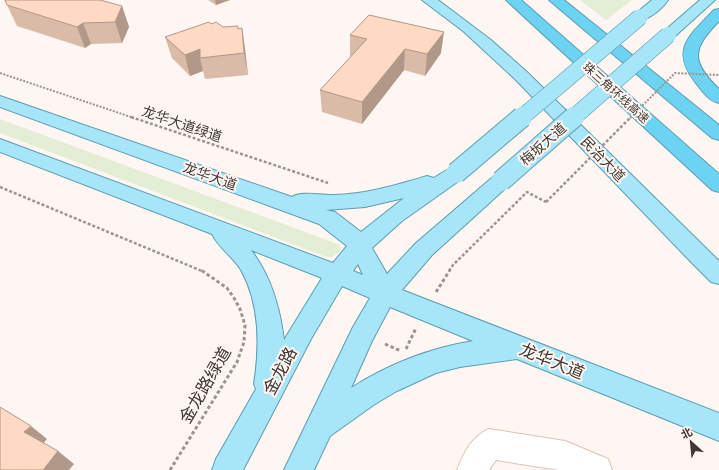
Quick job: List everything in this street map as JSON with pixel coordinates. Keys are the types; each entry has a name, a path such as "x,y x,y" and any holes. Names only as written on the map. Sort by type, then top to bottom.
{"highway":[{"name":"珠三角环线高速","path":"513,0 719,185"},
{"path":"556,0 719,134"},
{"path":"568,0 719,122"},
{"path":"719,12 697,35 690,47 689,59 698,76 719,98"}],"main road":[{"name":"民治大道","path":"429,0 470,29 513,66 661,218 719,274"},
{"path":"337,275 360,246 395,215 456,172 661,0"},
{"name":"梅坂大道","path":"385,294 398,277 424,249 708,0"},
{"name":"龙华大道","path":"0,101 327,218 351,236 360,246 385,294"},
{"name":"龙华大道","path":"0,145 337,275 719,427"},
{"path":"276,200 330,203 362,201 406,191 456,172"},
{"path":"215,228 235,244 247,259 258,278 267,311 272,342 271,368 265,399"},
{"name":"金龙路","path":"227,470 308,320 337,275"},
{"path":"299,470 362,335 385,294"},
{"path":"319,427 349,404 402,374 440,360 466,353 491,349 520,349"}],"lane":[{"path":"472,470 474,464 489,444 565,456 596,470"}],"path":[{"name":"龙华大道绿道","path":"0,73 329,183"},
{"path":"437,290 453,265 527,192 546,202 674,73 719,74"},
{"name":"金龙路绿道","path":"0,186 199,269 227,288 240,309 245,325 244,342 237,362 170,470"},
{"path":"385,344 405,352 417,327"}],"green space":[{"path":"580,0 632,0 606,20"},
{"path":"0,119 338,244 341,248 340,252 332,257 326,257 0,133"}],"building":[{"path":"5,0 100,0 122,6 115,22 83,23 77,27 7,5"},
{"path":"369,15 444,32 427,54 405,49 362,102 320,90 367,39 350,35"},
{"path":"209,22 211,24 216,22 223,27 238,26 238,29 242,28 244,53 200,58 200,49 185,55 165,37"},
{"path":"0,407 31,426 24,432 58,451 43,470 0,470"}]}
